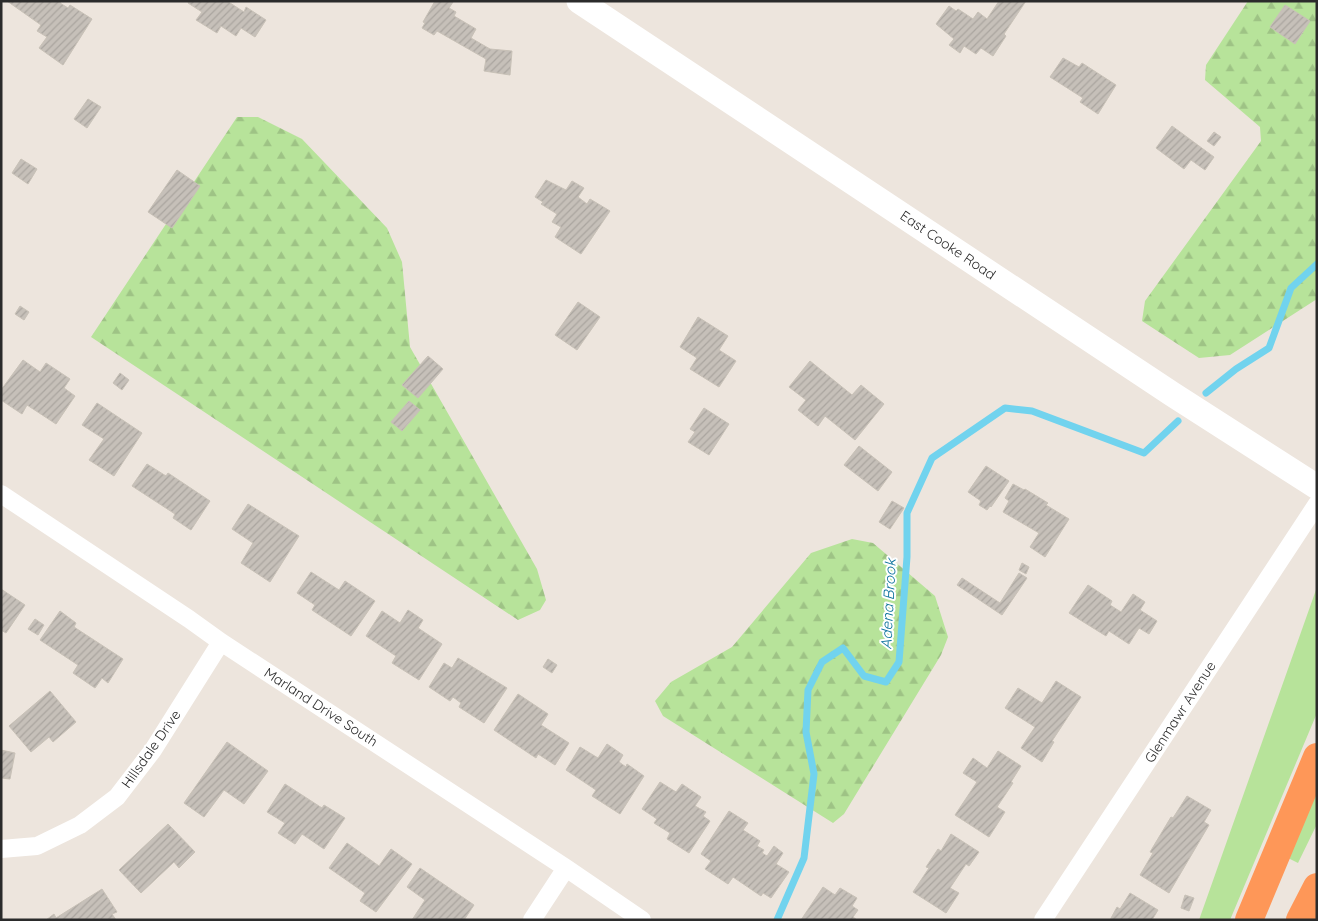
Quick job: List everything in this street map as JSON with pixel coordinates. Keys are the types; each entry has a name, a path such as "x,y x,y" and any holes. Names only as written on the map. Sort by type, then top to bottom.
{"highway":[{"path":"1248,920 1317,757"},
{"path":"1300,920 1317,887"}],"main road":[{"name":"East Cooke Road","path":"579,1 1172,394 1317,487"}],"street":[{"name":"Marland Drive South","path":"1,494 642,920"},
{"name":"Glenmawr Avenue","path":"1043,920 1317,504"},
{"name":"Hillsdale Drive","path":"1,849 37,846 80,824 117,797 153,750 221,642"},
{"path":"532,920 566,868"}],"green space":[{"path":"1248,1 1317,1 1317,299 1230,355 1199,358 1142,321 1145,301 1261,141 1260,127 1205,80 1206,65"},
{"path":"237,117 258,117 302,139 387,228 402,262 410,347 537,569 546,600 540,610 518,620 91,337"},
{"path":"852,539 873,543 935,596 948,637 941,655 844,814 833,823 663,716 655,701 671,682 732,647 811,553"},
{"path":"1317,587 1317,713 1230,920 1199,920"},
{"path":"1317,785 1317,824 1298,863 1288,858"}],"building":[{"path":"7,1 61,1 60,3 68,8 70,5 92,19 63,65 39,48 47,37 37,31 41,25"},
{"path":"189,1 227,1 244,12 246,7 266,20 255,37 241,28 236,36 221,26 217,33 196,20 202,12 188,3"},
{"path":"435,1 453,2 449,8 456,12 454,16 476,29 471,38 490,49 512,51 510,75 484,71 486,59 437,31 434,35 422,28 425,23 423,22"},
{"path":"999,1 1026,1 1004,34 1006,36 993,56 981,48 976,54 964,46 960,53 949,45 954,39 936,24 949,6 956,11 958,9 973,19 978,12 987,19"},
{"path":"1285,5 1310,21 1295,44 1270,27"},
{"path":"1063,58 1079,67 1082,63 1116,85 1098,114 1080,102 1083,98 1050,77"},
{"path":"88,99 101,107 87,128 74,119"},
{"path":"1172,126 1214,157 1205,170 1191,160 1184,169 1156,148"},
{"path":"1214,132 1221,137 1214,146 1207,141"},
{"path":"21,159 37,169 28,184 12,173"},
{"path":"177,170 200,186 172,228 148,212"},
{"path":"546,180 566,190 572,181 584,188 578,197 587,204 590,199 610,211 581,254 555,237 561,227 552,222 557,214 541,204 543,202 535,197"},
{"path":"578,302 600,317 577,350 555,335"},
{"path":"20,306 29,312 24,320 15,314"},
{"path":"698,317 728,336 719,350 736,361 719,387 690,369 697,358 680,347"},
{"path":"428,356 443,369 418,398 402,385"},
{"path":"23,360 40,372 46,363 70,379 64,388 75,396 56,424 27,405 22,414 1,400 1,390"},
{"path":"810,361 852,395 861,385 884,404 855,440 825,416 818,426 798,410 806,400 789,387"},
{"path":"120,373 129,380 122,390 113,383"},
{"path":"409,401 420,410 402,431 391,422"},
{"path":"97,403 142,433 114,476 89,460 104,439 82,425"},
{"path":"704,408 729,424 709,455 688,442 695,432 690,429"},
{"path":"859,446 892,472 878,491 844,465"},
{"path":"147,464 166,476 168,473 210,501 191,530 173,518 175,514 132,486"},
{"path":"986,466 1009,481 987,510 979,505 981,501 968,492"},
{"path":"1013,484 1048,503 1046,505 1069,519 1045,557 1030,547 1039,533 1003,512 1009,501 1005,498"},
{"path":"892,501 904,508 890,529 879,522"},
{"path":"248,504 299,536 270,582 241,563 253,543 232,529"},
{"path":"1022,563 1029,567 1026,574 1019,570"},
{"path":"311,572 339,590 345,581 375,601 351,636 312,610 315,605 297,593"},
{"path":"1019,573 1027,578 1002,615 957,585 962,578 1000,603"},
{"path":"1088,585 1112,601 1110,605 1121,612 1133,594 1145,602 1140,610 1157,621 1149,634 1139,628 1129,644 1109,631 1106,636 1069,613"},
{"path":"1,589 25,605 6,633 1,630"},
{"path":"408,610 423,620 418,628 442,644 419,680 392,663 396,656 366,636 382,611 400,623"},
{"path":"60,611 76,623 74,627 123,659 108,683 102,678 95,688 73,673 78,665 40,640"},
{"path":"35,619 44,625 38,635 28,629"},
{"path":"458,658 507,688 484,723 459,707 461,703 453,697 450,701 429,687 444,663 452,668"},
{"path":"548,659 557,665 552,673 543,667"},
{"path":"1056,681 1081,697 1052,741 1054,742 1042,762 1021,748 1035,727 1005,708 1018,688 1042,703"},
{"path":"50,691 76,722 53,742 49,737 31,752 9,726"},
{"path":"518,694 548,714 541,725 569,743 555,765 538,754 536,758 494,730"},
{"path":"227,742 268,771 244,804 224,790 204,817 184,803"},
{"path":"607,744 623,755 619,762 626,767 627,764 644,776 620,814 592,796 596,790 566,770 580,747 598,758"},
{"path":"1,750 15,753 10,779 1,778"},
{"path":"998,751 1021,766 1011,782 1013,783 997,807 1005,812 989,837 955,815 977,782 963,773 973,758 987,768"},
{"path":"660,782 676,792 682,784 701,797 695,806 706,812 703,816 710,821 689,853 667,839 670,833 654,823 657,819 642,809"},
{"path":"285,784 322,808 324,805 345,818 324,849 302,834 295,844 278,833 285,823 267,812"},
{"path":"1187,796 1211,810 1204,822 1209,825 1169,893 1140,875 1153,853 1150,852 1171,817 1173,818"},
{"path":"729,811 748,823 743,830 760,841 757,846 764,850 762,853 767,856 774,846 783,853 776,864 789,872 771,898 763,893 761,896 733,877 728,884 705,869 711,861 701,854"},
{"path":"168,824 195,852 179,868 174,862 141,893 119,870"},
{"path":"951,834 979,852 969,866 966,864 950,888 959,893 946,913 913,892 929,868 926,867 938,849 941,851"},
{"path":"347,843 379,866 391,849 412,864 376,912 360,901 365,893 329,868"},
{"path":"420,868 474,905 464,920 412,920 425,900 407,887"},
{"path":"823,887 835,895 840,888 857,898 852,906 858,910 853,917 857,920 801,920"},
{"path":"102,889 117,912 112,914 116,920 46,920 54,914 56,918"},
{"path":"1130,893 1158,910 1152,920 1110,920 1117,907 1120,909"},
{"path":"1185,895 1194,898 1189,911 1181,908"}],"waterway":[{"name":"Adena Brook","path":"1206,393 1236,369 1269,348 1291,288 1317,264"},
{"name":"Adena Brook","path":"777,920 804,858 814,774 806,732 808,690 822,662 843,648 864,676 886,682 899,662 907,557 907,513 932,458 1005,408 1032,411 1144,453 1178,421"}]}
